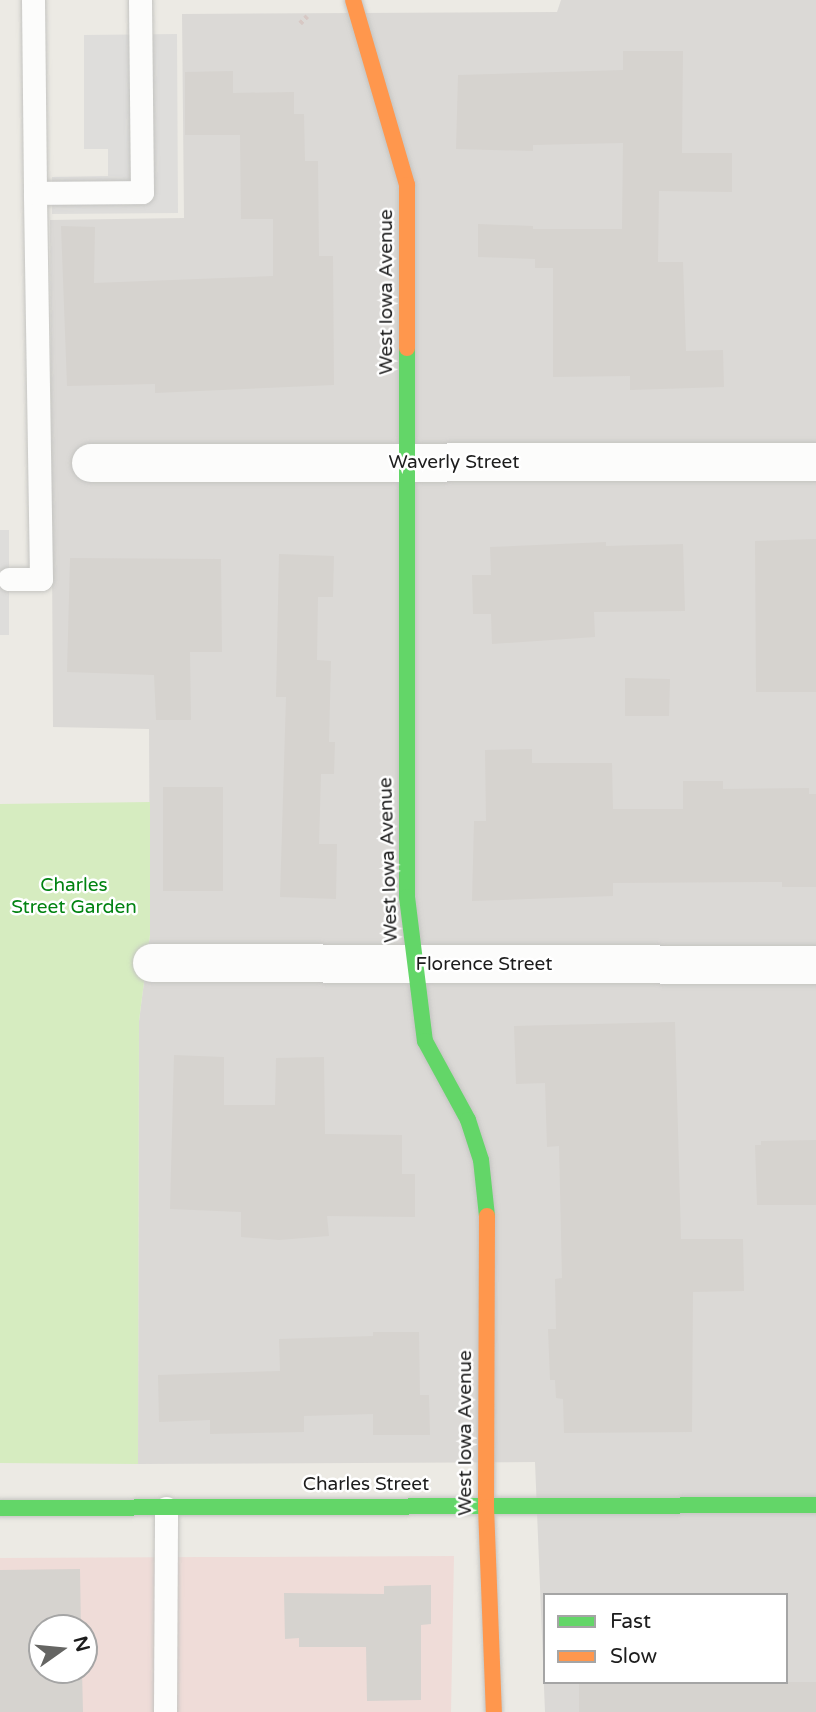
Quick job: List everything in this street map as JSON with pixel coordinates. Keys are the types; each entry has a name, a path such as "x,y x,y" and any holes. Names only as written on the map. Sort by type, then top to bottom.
{"street":[{"name":"West Iowa Avenue","path":"353,0 407,185 407,897 425,1041 468,1120 481,1160 487,1217 486,1507 494,1712"},
{"name":"Waverly Street","path":"91,463 816,462"},
{"name":"Florence Street","path":"152,964 816,965"},
{"name":"Charles Street","path":"0,1508 816,1505"}],"lane":[{"path":"9,579 41,579 33,0"},
{"path":"35,193 142,192 140,0"},
{"path":"165,1712 166,1508"}],"path":[{"path":"300,23 307,16"}],"shaded area":[{"path":"561,0 816,0 816,1712 545,1712 544,1684 788,1684 788,1593 543,1593 543,1662 535,1462 138,1464 139,1021 150,935 149,729 53,727 50,220 184,218 182,14 557,12"},
{"path":"177,34 178,213 52,214 52,177 108,176 108,149 84,149 84,35"},
{"path":"0,530 9,530 9,635 0,635"},
{"path":"454,1556 451,1712 0,1712 0,1558"}],"green space":[{"name":"Charles Street Garden","path":"150,802 150,935 139,1021 138,1464 0,1463 0,804"}],"building":[{"path":"623,51 683,51 682,153 732,153 732,192 659,191 658,262 683,262 686,351 723,350 724,387 630,390 630,376 553,377 553,268 535,268 535,259 478,257 478,224 533,226 533,229 622,229 623,143 533,145 533,151 456,149 458,75 623,70"},
{"path":"233,71 233,93 294,92 294,114 304,114 305,161 318,161 319,256 333,256 334,385 155,393 155,384 67,386 61,226 95,227 94,283 273,276 273,219 241,219 240,135 185,135 185,72"},
{"path":"816,539 816,692 756,692 755,541"},
{"path":"606,542 606,546 683,544 685,611 594,612 595,637 492,644 491,614 473,614 472,575 491,575 490,547"},
{"path":"279,554 334,556 333,597 318,597 317,660 331,661 329,742 335,742 334,774 321,774 319,844 337,844 336,899 280,897 286,697 276,697"},
{"path":"70,558 221,559 222,652 190,652 191,720 156,720 154,675 67,672"},
{"path":"625,678 670,679 669,716 625,716"},
{"path":"532,749 532,763 612,763 613,809 683,809 683,781 723,781 723,789 809,788 809,794 816,794 816,887 782,887 782,882 613,883 613,896 472,901 474,821 486,821 485,750"},
{"path":"163,787 223,787 223,891 163,891"},
{"path":"675,1022 681,1239 743,1239 744,1291 693,1292 692,1432 564,1433 563,1399 556,1398 555,1380 550,1380 548,1329 556,1329 555,1279 562,1278 559,1146 547,1147 545,1083 516,1084 514,1026"},
{"path":"174,1055 224,1057 224,1105 275,1105 276,1058 324,1057 325,1134 402,1135 402,1174 415,1174 415,1217 327,1216 329,1236 279,1240 241,1237 241,1212 170,1209"},
{"path":"816,1140 816,1205 757,1205 755,1145 761,1145 761,1141"},
{"path":"373,1332 419,1332 420,1395 429,1395 430,1435 373,1435 373,1414 304,1416 304,1432 210,1434 210,1420 159,1422 158,1375 280,1371 279,1339 373,1336"},
{"path":"80,1569 81,1614 28,1614 28,1684 82,1684 83,1712 0,1712 0,1570"},
{"path":"431,1585 431,1624 421,1625 421,1700 367,1701 366,1647 299,1647 299,1638 285,1639 284,1593 384,1594 384,1586"},
{"path":"816,1682 816,1712 579,1712 579,1684"}],"traffic: fast":[{"path":"407,348 407,897 425,1041 468,1120 481,1160 487,1216"},
{"path":"0,1508 816,1505"}],"traffic: slow":[{"path":"353,0 407,185 407,348"},
{"path":"487,1216 486,1507 494,1712"}]}
